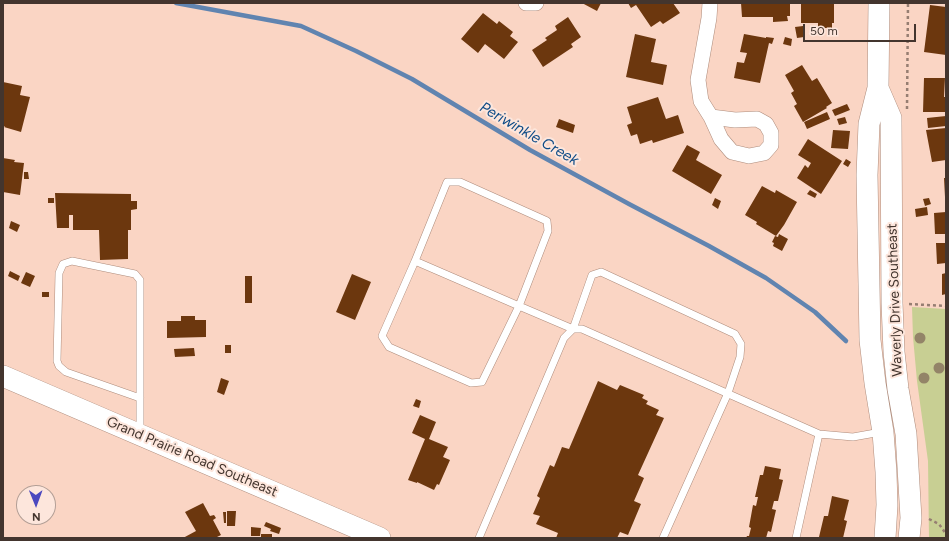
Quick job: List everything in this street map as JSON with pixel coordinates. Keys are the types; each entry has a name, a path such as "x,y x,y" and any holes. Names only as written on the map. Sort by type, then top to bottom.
{"main road":[{"name":"Waverly Drive Southeast","path":"879,3 878,88 869,124 867,175 870,340 874,383 883,432 887,505 885,538"},
{"name":"Waverly Drive Southeast","path":"878,88 891,118 892,303 894,352 898,390 906,434 910,528"},
{"name":"Grand Prairie Road Southeast","path":"3,376 380,538"}],"street":[{"path":"526,3 536,3"},
{"path":"710,3 709,18 698,80 701,101 711,116"}],"lane":[{"path":"447,182 460,182 547,221 548,231 519,306 482,382 471,383 389,346 382,336 415,261 447,182"},
{"path":"140,398 66,372 59,366 57,361 59,273 64,264 72,261 121,271 135,274 140,280 140,398 140,435"},
{"path":"415,261 574,329 582,329 819,434 853,437 883,432"},
{"path":"479,538 564,338 574,329 592,275 601,272 735,334 741,344 740,357 728,393 663,538"},
{"path":"796,538 819,434"}],"path":[{"path":"907,116 908,3"},
{"path":"908,296 908,310"},
{"path":"910,528 930,519 939,524 946,534"}],"green space":[{"path":"912,307 946,309 946,538 929,538 928,461 917,381"}],"building":[{"path":"582,3 601,3 597,11"},
{"path":"628,3 673,3 680,13 663,24 660,21 651,27 636,5 631,8"},
{"path":"741,3 790,3 790,16 787,16 788,21 773,22 773,17 742,17"},
{"path":"801,3 834,3 834,23 832,23 832,28 818,28 818,23 801,23"},
{"path":"930,5 946,7 946,55 924,52"},
{"path":"483,13 497,24 499,21 513,32 510,36 518,42 504,59 485,44 478,53 461,39"},
{"path":"568,17 581,37 571,44 573,47 543,67 532,50 547,40 545,38 557,30 555,26"},
{"path":"803,26 804,37 797,38 795,27"},
{"path":"635,34 656,39 651,62 667,65 663,85 626,77"},
{"path":"744,34 774,38 772,44 769,43 760,83 734,78 737,62 744,63 747,53 740,52"},
{"path":"785,37 792,39 791,46 783,44"},
{"path":"802,65 812,81 817,78 832,103 826,107 827,108 803,122 794,106 797,104 791,93 794,91 785,75"},
{"path":"924,78 945,78 944,97 946,97 946,112 923,112"},
{"path":"3,82 22,86 20,95 30,97 21,132 3,126"},
{"path":"658,97 666,119 678,115 684,133 653,143 652,140 640,144 637,134 631,136 627,125 632,123 627,107"},
{"path":"847,104 850,110 835,116 832,110"},
{"path":"827,112 830,119 807,129 804,122"},
{"path":"946,116 946,126 928,128 927,118"},
{"path":"845,117 847,123 839,125 837,119"},
{"path":"559,119 575,125 573,133 556,127"},
{"path":"946,128 946,160 932,162 926,130"},
{"path":"833,130 850,131 848,149 831,148"},
{"path":"808,139 842,161 821,194 797,178 805,165 808,168 811,163 798,155"},
{"path":"687,145 700,152 696,160 722,175 711,194 672,171"},
{"path":"3,158 15,160 14,162 24,163 20,195 3,192"},
{"path":"846,159 851,162 848,167 843,164"},
{"path":"24,172 28,172 29,179 24,179"},
{"path":"944,178 946,178 945,197"},
{"path":"762,186 775,193 776,190 797,202 776,236 756,224 757,222 745,215"},
{"path":"810,190 817,194 815,198 807,194"},
{"path":"55,193 131,194 131,201 137,201 137,209 131,210 131,230 128,230 128,259 100,260 99,230 73,230 73,215 69,215 69,228 57,228"},
{"path":"48,198 54,198 54,203 48,203"},
{"path":"715,198 721,201 718,209 712,205"},
{"path":"929,198 931,204 925,206 923,199"},
{"path":"927,207 928,215 916,217 915,209"},
{"path":"946,212 946,234 935,234 934,213"},
{"path":"11,221 20,225 17,232 9,228"},
{"path":"779,234 788,239 782,251 773,246 774,243 772,242 775,236 778,237"},
{"path":"936,243 946,243 946,263 937,264"},
{"path":"10,271 20,276 18,281 8,276"},
{"path":"26,272 35,276 30,287 21,283"},
{"path":"946,273 946,294 942,295 942,274"},
{"path":"352,274 371,282 355,320 336,312"},
{"path":"245,276 252,276 252,303 245,303"},
{"path":"42,292 49,292 49,297 42,297"},
{"path":"181,316 195,316 195,320 206,320 206,337 167,338 167,321 181,321"},
{"path":"225,345 231,345 231,353 225,353"},
{"path":"194,348 195,356 175,357 174,349"},
{"path":"221,378 229,381 224,395 217,392"},
{"path":"598,381 617,390 620,385 644,395 642,398 648,401 646,404 659,410 656,415 664,418 638,475 644,478 634,501 641,504 628,535 620,532 617,538 556,538 558,533 536,524 540,516 533,514 540,498 537,496 550,465 554,467 562,447 569,449"},
{"path":"416,399 421,401 419,408 413,406"},
{"path":"420,415 436,422 429,439 448,447 443,457 450,460 439,485 437,484 434,490 417,482 408,480 425,439 412,433"},
{"path":"765,466 781,469 779,479 783,480 778,501 774,501 772,509 776,510 771,532 768,531 766,538 746,538 749,536 751,528 749,527 753,505 756,506 758,497 755,497 760,475 763,475"},
{"path":"832,496 849,500 844,520 847,521 843,538 819,537 824,516 828,516"},
{"path":"203,503 210,516 214,515 216,518 213,520 221,535 215,538 183,538 196,531 185,512"},
{"path":"227,511 236,511 235,526 227,526"},
{"path":"223,512 226,512 226,523 224,523"},
{"path":"266,522 281,528 279,534 270,531 271,529 264,526"},
{"path":"251,527 261,528 260,536 251,536"},
{"path":"261,534 272,534 272,538 261,538"}],"waterway":[{"name":"Periwinkle Creek","path":"176,3 301,26 412,79 530,150 766,278 815,312 846,341"}]}
